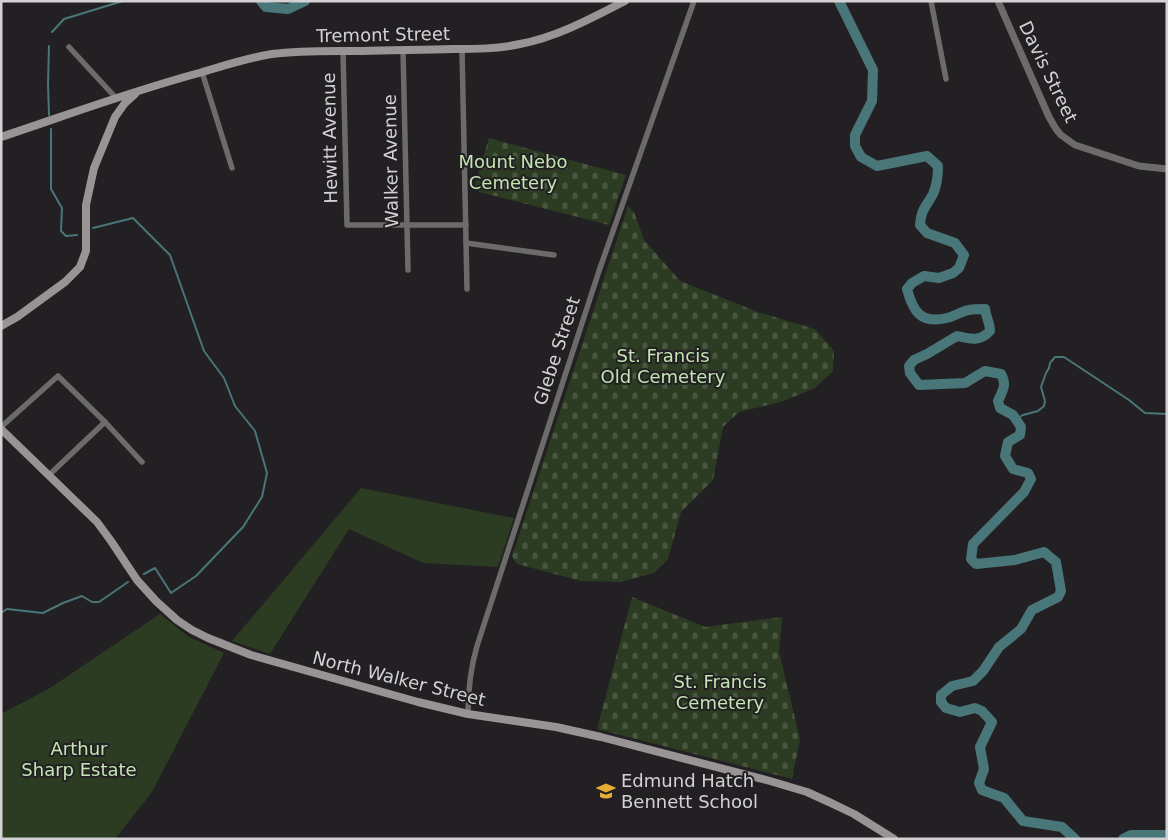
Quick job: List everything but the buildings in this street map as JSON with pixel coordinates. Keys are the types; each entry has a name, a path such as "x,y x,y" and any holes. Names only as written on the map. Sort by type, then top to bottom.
{"main road":[{"name":"Tremont Street","path":"1,137 138,91 240,61 275,54 308,51 501,47 551,36 625,1"},
{"name":"Tremont Street","path":"1,326 17,317 65,282 80,267 86,251 86,206 94,168 115,117 125,103 138,91"},
{"name":"North Walker Street","path":"1,428 102,528 138,580 156,601 177,620 199,634 251,655 418,702 468,714 556,727 601,736 808,792 862,818 894,839"}],"street":[{"name":"Glebe Street","path":"468,714 469,682 477,646 599,271 694,1"},
{"path":"931,1 946,79"},
{"name":"Davis Street","path":"998,1 1049,117 1060,135 1075,145 1139,166 1167,169"},
{"path":"69,47 116,98"},
{"path":"462,49 468,289"},
{"name":"Walker Avenue","path":"403,50 408,270"},
{"name":"Hewitt Avenue","path":"343,51 347,225 407,225"},
{"path":"202,72 232,168"},
{"path":"407,225 466,225"},
{"path":"466,243 554,255"},
{"path":"1,428 58,376 142,462"},
{"path":"49,475 105,422"}],"green space":[{"name":"Mount Nebo Cemetery","path":"489,138 626,175 609,225 479,192 475,185"},
{"name":"St. Francis Old Cemetery","path":"628,206 634,212 644,240 680,281 758,312 815,329 834,351 833,371 815,388 781,402 739,412 723,427 713,480 681,512 668,559 654,573 620,582 581,581 517,564 512,556"},
{"path":"361,488 514,518 498,567 423,563 349,529 270,654 232,641"},
{"name":"St. Francis Cemetery","path":"632,597 705,627 782,617 779,652 800,739 792,779 597,729"},
{"name":"Arthur Sharp Estate","path":"160,614 189,637 224,653 152,792 115,839 1,839 1,714 50,688"}],"waterway":[{"path":"52,32 64,19 123,1"},
{"path":"261,1 266,7 288,9 305,1"},
{"path":"839,1 873,70 872,101 855,135 855,146 861,157 877,166 927,156 938,166 933,194 923,212 920,225 927,233 955,243 964,255 959,268 953,273 939,278 924,276 912,283 907,289 912,304 915,310 924,318 931,319 947,318 964,311 985,309 989,325 990,331 982,337 971,339 957,336 914,360 909,366 910,373 919,385 965,383 985,371 1001,374 1004,384 998,401 1000,408 1013,415 1021,427 1020,435 1008,442 1005,456 1013,469 1028,473 1031,479 1024,492 973,544 971,559 976,564 1015,560 1044,552 1056,562 1061,591 1058,597 1032,610 1021,629 999,647 983,671 973,681 952,686 941,695 941,702 946,708 960,712 975,708 982,711 992,722 980,747 984,769 979,783 982,790 1004,798 1023,821 1062,827 1075,839"},
{"path":"49,46 49,115"},
{"path":"51,129 51,189 62,208 61,231 66,236 77,235"},
{"path":"93,228 133,218 170,255 204,351 224,378 235,406 255,431 267,473 262,497 243,527 196,576 171,593 155,568 144,574"},
{"path":"1016,419 1038,411 1044,406 1045,401 1041,387 1050,363 1055,357 1064,357 1129,400 1145,413 1167,414"},
{"path":"1,613 7,609 43,613 82,596 92,602 99,602 128,582"},
{"path":"1123,839 1131,835 1167,835"}],"place":[{"name":"Edmund Hatch Bennett School","path":"606,791"}]}
